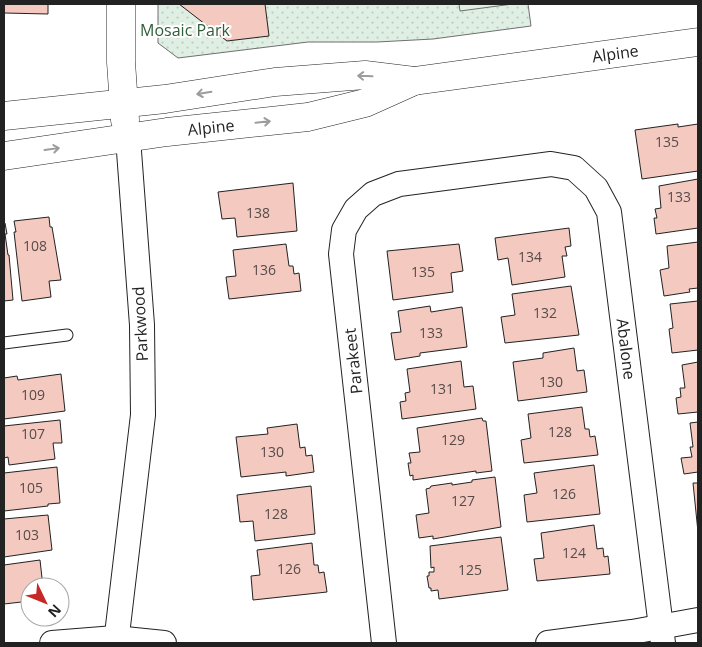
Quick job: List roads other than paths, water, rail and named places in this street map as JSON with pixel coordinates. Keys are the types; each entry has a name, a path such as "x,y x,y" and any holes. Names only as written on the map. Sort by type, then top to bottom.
{"street":[{"name":"Parkwood","path":"116,641 143,415 142,325 128,138 123,102 121,4"},
{"name":"Alpine","path":"4,116 165,99 275,82 365,75 414,81 698,42"},
{"name":"Alpine","path":"4,156 128,138 308,117 365,103 414,81"},
{"name":"Abalone","path":"475,173 551,164 574,168 596,188 609,212 662,636"},
{"name":"Parakeet","path":"384,643 340,254 344,230 356,209 373,194 399,184 475,173"},
{"path":"548,643 662,636 698,620"},
{"path":"52,643 116,641 164,643"}],"lane":[{"path":"4,343 67,335"}],"park label":[{"name":"Mosaic Park","path":"185,30"}]}
